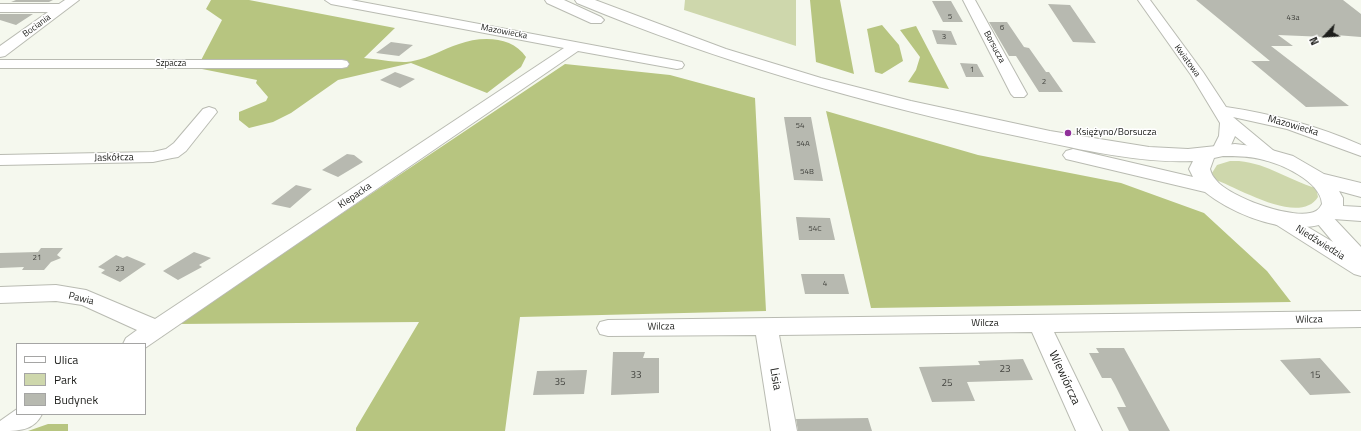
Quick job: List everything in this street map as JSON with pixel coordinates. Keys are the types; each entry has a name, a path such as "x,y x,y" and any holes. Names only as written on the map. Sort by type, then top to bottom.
{"main road":[{"path":"552,0 603,24 653,43 744,74 824,98 930,124 1109,163 1209,187"},
{"path":"582,0 630,20 719,53 827,85 923,110 1083,143 1177,155 1244,150 1271,156 1296,166 1316,178 1326,187 1332,197 1333,205 1325,215"},
{"path":"1213,152 1200,160 1198,168 1201,177 1209,187 1228,200 1246,208 1279,218 1310,220 1325,215 1361,214"},
{"path":"1316,178 1361,190"}],"street":[{"name":"Bociania","path":"0,53 73,0"},
{"name":"Mazowiecka","path":"331,0 677,65"},
{"name":"Borsucza","path":"969,0 1019,94"},
{"name":"Kwiatowa","path":"1144,0 1224,117 1271,156"},
{"path":"0,8 62,8"},
{"name":"Klepacka","path":"135,343 557,60 575,46"},
{"name":"Szpacza","path":"0,64 342,64"},
{"name":"Jaskółcza","path":"0,160 153,157 172,153 180,147 210,112"},
{"path":"1213,152 1227,136 1224,117"},
{"name":"Mazowiecka","path":"1224,117 1292,124 1319,133 1361,152"},
{"name":"Niedźwiedzia","path":"1325,215 1347,246 1361,258"},
{"name":"Niedźwiedzia","path":"1279,218 1361,269"},
{"name":"Pawia","path":"0,295 56,293 86,298 156,329"},
{"name":"Wilcza","path":"608,328 1361,319"},
{"name":"Wiewiórcza","path":"1039,324 1089,431"},
{"name":"Lisia","path":"766,326 784,431"},
{"path":"5,431 29,415"}],"green space":[{"path":"211,0 249,0 395,28 364,58 408,62 425,58 468,41 486,39 513,45 526,57 521,67 487,93 411,63 338,80 291,113 273,122 249,128 239,120 239,112 266,101 268,97 256,83 257,80 197,68 222,20 206,9"},
{"path":"685,0 796,0 796,46 684,10"},
{"path":"810,0 840,0 854,74 816,62"},
{"path":"882,25 899,45 903,61 882,74 875,72 867,29"},
{"path":"916,26 949,89 908,82 916,70 920,57 900,30"},
{"path":"565,64 670,75 755,98 766,311 520,317 505,431 356,431 356,428 419,322 177,324"},
{"path":"826,111 978,155 1121,183 1204,213 1267,271 1291,302 871,308"},
{"path":"1230,161 1260,165 1316,188 1318,197 1309,205 1297,208 1282,206 1251,196 1213,179 1212,173 1217,165"},
{"path":"48,424 68,424 68,431 28,431"}],"building":[{"path":"16,0 53,0 49,2 11,2"},
{"path":"1196,0 1343,0 1361,14 1361,37 1323,34 1326,37 1278,35 1293,46 1271,46 1349,106 1306,107 1251,61 1270,61"},
{"path":"932,1 951,1 963,22 943,22"},
{"path":"1048,4 1070,5 1096,43 1073,42"},
{"path":"0,14 33,14 16,25 0,20"},
{"path":"989,22 1007,22 1024,47 1029,48 1046,72 1049,72 1063,92 1039,92 1016,56 1009,56"},
{"path":"932,30 951,31 957,45 937,44"},
{"path":"391,42 413,45 399,56 376,53"},
{"path":"960,63 977,64 984,77 966,77"},
{"path":"395,72 415,79 400,88 380,80"},
{"path":"784,117 811,117 823,181 794,180"},
{"path":"347,154 354,155 363,162 338,177 322,170"},
{"path":"296,185 312,189 290,208 271,204"},
{"path":"796,217 830,218 835,240 799,240"},
{"path":"41,248 63,248 57,255 61,258 51,262 44,270 22,270 24,267 0,268 0,253 38,252"},
{"path":"194,252 211,258 199,265 202,267 178,280 163,271"},
{"path":"116,255 123,258 127,256 146,264 120,282 101,273 105,270 98,267"},
{"path":"801,274 844,274 849,294 805,294"},
{"path":"1096,348 1124,348 1170,431 1129,431 1117,407 1126,407 1115,385 1111,378 1102,378 1089,353 1099,353"},
{"path":"613,352 645,352 643,358 659,358 659,393 611,395"},
{"path":"1320,358 1351,393 1310,395 1280,360"},
{"path":"1023,359 1033,380 967,382 975,401 932,402 919,367 980,365 978,361"},
{"path":"587,370 584,394 533,395 537,371"},
{"path":"868,418 872,431 798,431 796,419"}],"place":[{"name":"Księżyno/Borsucza","path":"1068,133"}]}
